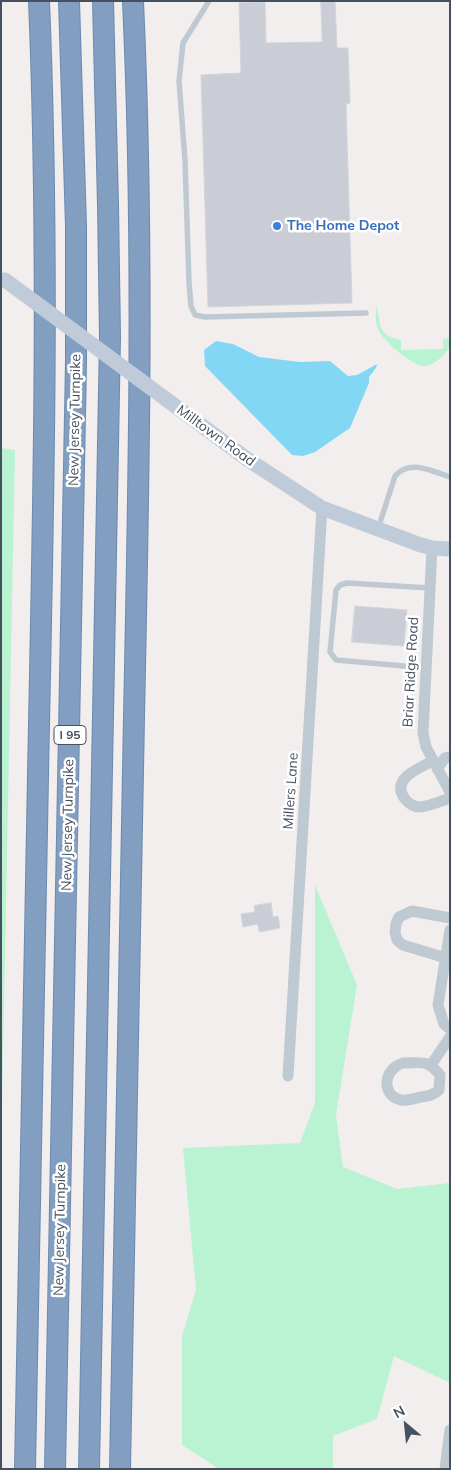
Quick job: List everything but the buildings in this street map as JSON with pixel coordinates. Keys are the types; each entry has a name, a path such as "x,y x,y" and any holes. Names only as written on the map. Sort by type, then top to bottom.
{"highway":[{"name":"I 95","path":"25,1469 44,499 44,218 39,1"},
{"name":"New Jersey Turnpike","path":"55,1469 76,382 76,226 70,1"},
{"name":"I 95","path":"89,1469 110,337 103,1"},
{"path":"120,1469 139,452 140,217 133,1"}],"street":[{"name":"Milltown Road","path":"3,278 247,459 322,508 418,544 432,548 450,549"},
{"name":"Millers Lane","path":"288,1076 322,508"},
{"name":"Briar Ridge Road","path":"432,548 423,734 426,746 450,792"},
{"path":"450,757 435,765 408,774 403,780 402,793 405,800 419,807 450,798"},
{"path":"446,958 408,948 397,940 395,932 399,917 412,911 450,918"},
{"path":"450,930 438,1005 444,1024 450,1029"},
{"path":"431,1065 450,1037"},
{"path":"426,1063 431,1065 440,1075 441,1082 439,1090 434,1095 403,1100 395,1098 390,1092 387,1077 397,1064 426,1063"},
{"path":"446,1469 450,1430"}],"lane":[{"path":"209,1 183,43 179,81 185,160 189,282 191,306 195,314 205,317 366,313"},
{"path":"378,529 395,476 400,471 408,467 417,466 450,477"},
{"path":"426,668 336,660 330,652 336,590 340,585 347,583 430,588"}],"green space":[{"path":"376,306 381,328 392,338 401,340 401,350 443,349 443,339 450,338 450,348 433,364 425,366 413,362 398,352 381,334 376,324"},
{"path":"1,448 15,450 1,1156"},
{"path":"315,885 357,985 336,1115 343,1167 397,1189 450,1183 450,1383 394,1356 377,1419 333,1436 333,1469 219,1469 182,1445 182,1336 196,1290 183,1148 300,1143 315,1103"}],"water":[{"path":"216,341 233,344 259,357 300,362 330,361 348,376 357,375 377,364 369,377 369,383 350,428 315,452 303,456 292,455 205,366 204,350"}],"place":[{"name":"The Home Depot","path":"277,226"}]}
